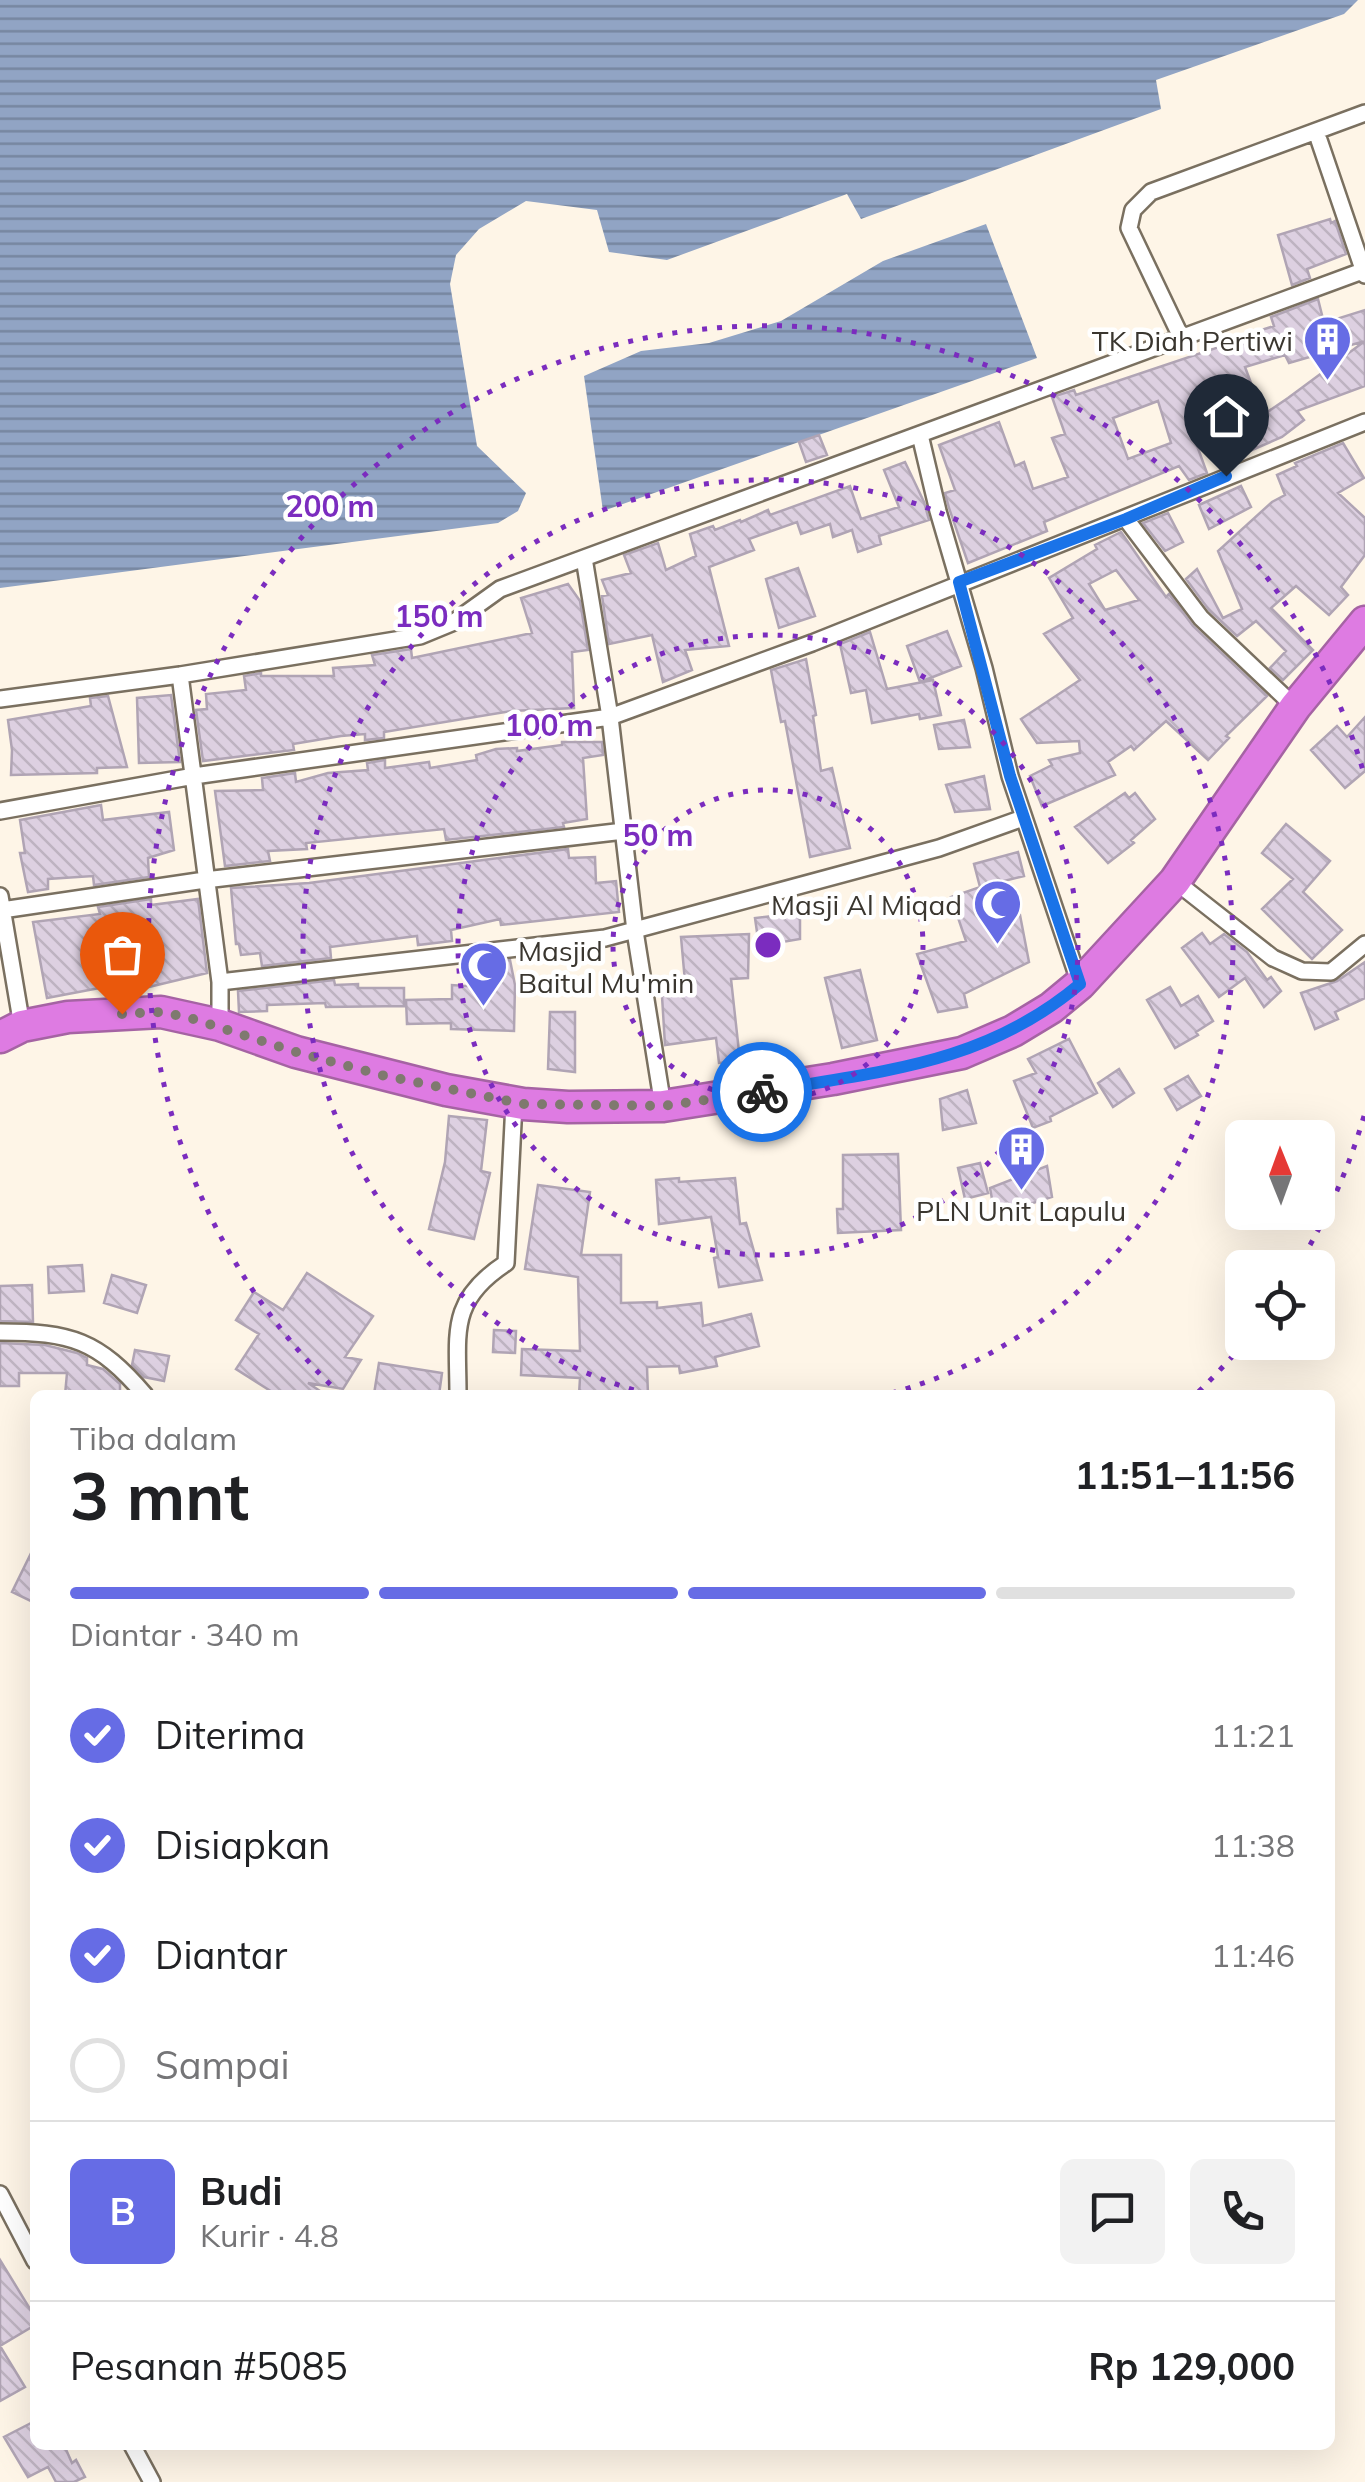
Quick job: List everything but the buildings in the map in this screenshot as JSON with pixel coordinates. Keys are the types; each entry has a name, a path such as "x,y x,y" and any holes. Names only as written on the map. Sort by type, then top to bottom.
{"highway":[{"path":"11,1031 68,1017 161,1012 381,1075 514,1102 568,1107 662,1106 832,1079 962,1052 1013,1032 1080,984 1175,881 1295,707 1365,622"}],"street":[{"path":"1182,340 1128,228 1133,210 1151,192 1365,114"},
{"path":"0,700 180,676 420,636 454,622 500,589 1365,272 1318,140"},
{"path":"0,811 194,776 610,716 796,649 1365,422"},
{"path":"920,435 1023,818 1080,984"},
{"path":"1126,519 1200,618 1295,707"},
{"path":"584,558 610,716 635,932 662,1106"},
{"path":"180,676 220,982 220,1026"},
{"path":"220,982 576,943 635,932 940,848 1023,818"},
{"path":"11,1031 1,903 624,831"},
{"path":"1175,881 1273,958 1302,971 1331,972 1365,944"},
{"path":"458,1390 460,1312 487,1275 506,1263 514,1102"},
{"path":"0,1332 57,1334 88,1344 114,1362 140,1390"},
{"path":"0,2194 30,2251"},
{"path":"135,2450 152,2482"}],"water":[{"path":"0,0 1358,0 1344,14 1156,80 1161,109 861,219 847,194 667,260 609,252 597,210 526,201 479,229 456,255 450,284 477,446 526,493 518,511 498,523 0,588"},
{"path":"986,224 1037,358 603,511 584,376 641,351 709,343 781,321 883,261"}],"way so far":[{"path":"122,1014 161,1012 190,1018 381,1075 523,1104 662,1106 762,1092"}],"place":[{"name":"TK Diah Pertiwi","path":"1328,382"},
{"name":"Masji Al Miqad","path":"997,946"},
{"name":"Masjid Baitul Mu'min","path":"483,1008"},
{"name":"PLN Unit Lapulu","path":"1021,1192"}],"route":[{"path":"762,1092 962,1052 1013,1032 1080,984 1010,776 959,582 1126,519 1226,476"}]}
